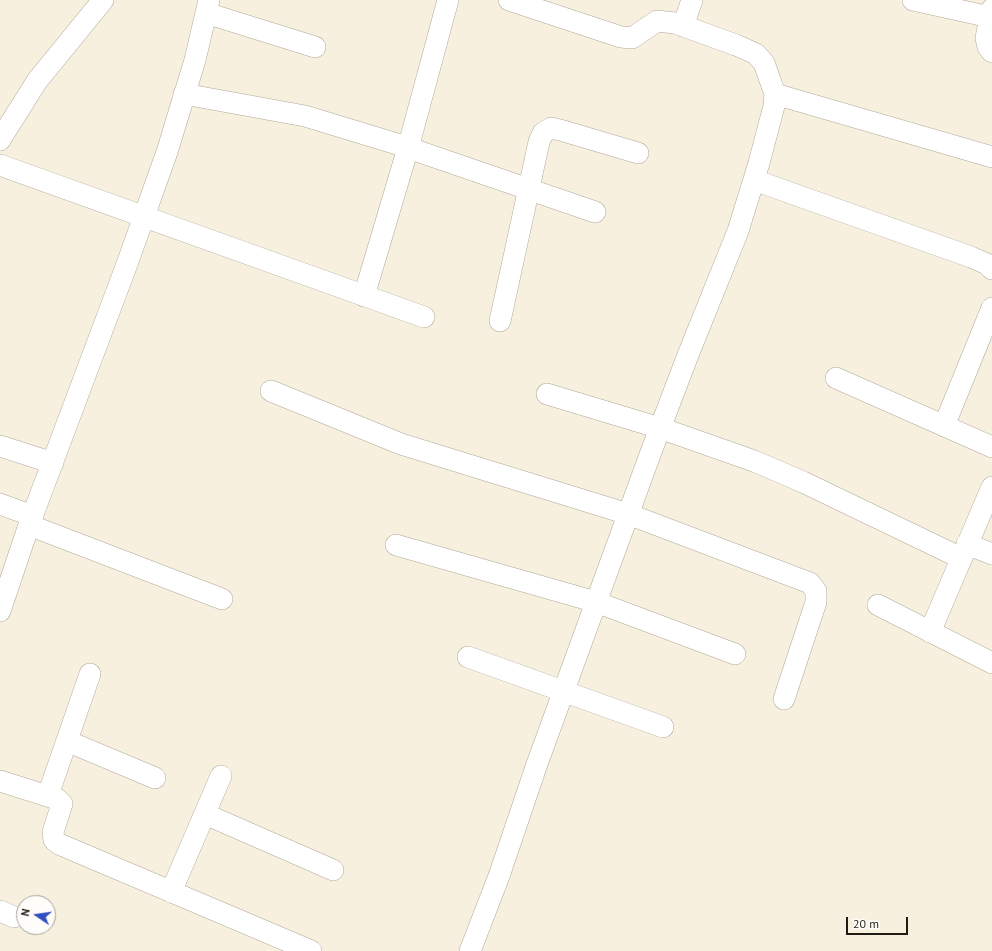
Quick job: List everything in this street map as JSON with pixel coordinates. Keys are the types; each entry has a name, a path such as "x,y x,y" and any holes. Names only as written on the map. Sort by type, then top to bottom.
{"street":[{"path":"0,140 37,81 103,0"},
{"path":"364,296 408,148 448,0"},
{"path":"470,951 499,876 564,690 660,428 738,231 754,180 774,106 775,94 764,63 756,54 736,44 666,21 657,21 632,38 622,37 509,0"},
{"path":"683,26 692,0"},
{"path":"913,0 991,13 986,38 988,48 992,52"},
{"path":"0,611 31,520 144,217 184,94 208,7 315,48"},
{"path":"184,94 305,116 408,148 595,212"},
{"path":"775,94 992,157"},
{"path":"500,321 539,142 543,133 551,128 638,153"},
{"path":"0,165 424,317"},
{"path":"754,180 971,257 987,264 992,269"},
{"path":"944,426 992,308"},
{"path":"836,378 992,447"},
{"path":"271,390 401,444 628,514 810,583 816,591 816,602 784,699"},
{"path":"547,394 660,428 728,452 803,482 964,551 992,554"},
{"path":"0,446 53,463"},
{"path":"930,632 992,487"},
{"path":"0,504 31,520 222,599"},
{"path":"396,545 596,602 735,654"},
{"path":"878,605 992,663"},
{"path":"468,657 564,690 662,727"},
{"path":"48,795 90,674"},
{"path":"67,741 155,778"},
{"path":"171,892 221,776"},
{"path":"0,781 57,799 62,804 54,832 54,840 70,849 311,951"},
{"path":"205,814 333,870"}]}
